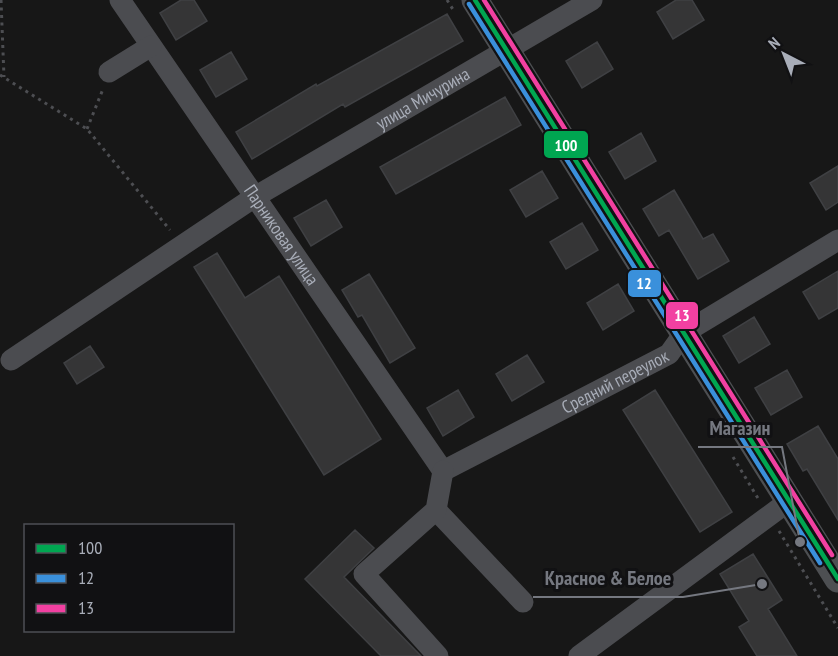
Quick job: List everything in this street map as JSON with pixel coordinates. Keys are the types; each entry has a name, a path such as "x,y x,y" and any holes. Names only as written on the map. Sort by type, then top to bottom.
{"main road":[{"path":"475,0 838,579"}],"street":[{"name":"Парниковая улица","path":"120,0 253,198 443,471"},
{"name":"улица Мичурина","path":"11,360 253,198 592,0"},
{"path":"109,72 151,46"},
{"name":"Средний переулок","path":"443,471 669,354 684,333 838,240"},
{"path":"438,656 364,574 436,510 443,471"},
{"path":"580,656 789,501"},
{"path":"436,510 523,602"}],"path":[{"path":"1,0 2,76 87,129 183,245"},
{"path":"87,129 109,72"}],"building":[{"path":"181,0 194,0 207,21 176,40 160,13"},
{"path":"676,0 692,0 704,20 673,39 657,12"},
{"path":"447,14 463,41 345,107 343,104 252,159 236,132 316,84 317,86"},
{"path":"597,42 613,69 582,88 566,61"},
{"path":"231,52 247,79 216,97 200,70"},
{"path":"505,97 521,125 396,194 380,167"},
{"path":"641,133 656,161 625,179 609,152"},
{"path":"838,166 838,202 826,210 810,183"},
{"path":"542,171 558,198 526,217 510,190"},
{"path":"674,190 703,239 713,234 729,261 698,279 669,230 659,236 643,209"},
{"path":"326,200 342,227 311,246 294,218"},
{"path":"582,223 598,250 566,269 550,242"},
{"path":"217,253 245,298 279,276 381,439 324,475 194,267"},
{"path":"838,271 838,308 819,319 803,292"},
{"path":"369,274 415,348 390,363 362,315 358,317 342,290"},
{"path":"618,284 634,311 603,330 587,303"},
{"path":"754,317 770,344 739,363 723,336"},
{"path":"90,346 104,367 77,384 64,363"},
{"path":"527,355 544,382 512,401 496,374"},
{"path":"787,370 802,397 771,415 755,388"},
{"path":"458,390 474,417 443,436 427,408"},
{"path":"655,390 732,512 700,532 623,410"},
{"path":"818,426 838,459 838,520 807,469 803,471 787,444"},
{"path":"355,530 374,548 344,577 421,656 381,656 305,579"},
{"path":"753,554 782,600 768,609 797,656 757,656 739,627 749,621 720,574"}],"transit line":[{"name":"100","path":"475,0 838,579"},
{"name":"13","path":"484,0 832,555"},
{"name":"12","path":"469,4 820,563"}],"place":[{"name":"Магазин","path":"800,542"},
{"name":"Красное & Белое","path":"762,584"}]}
